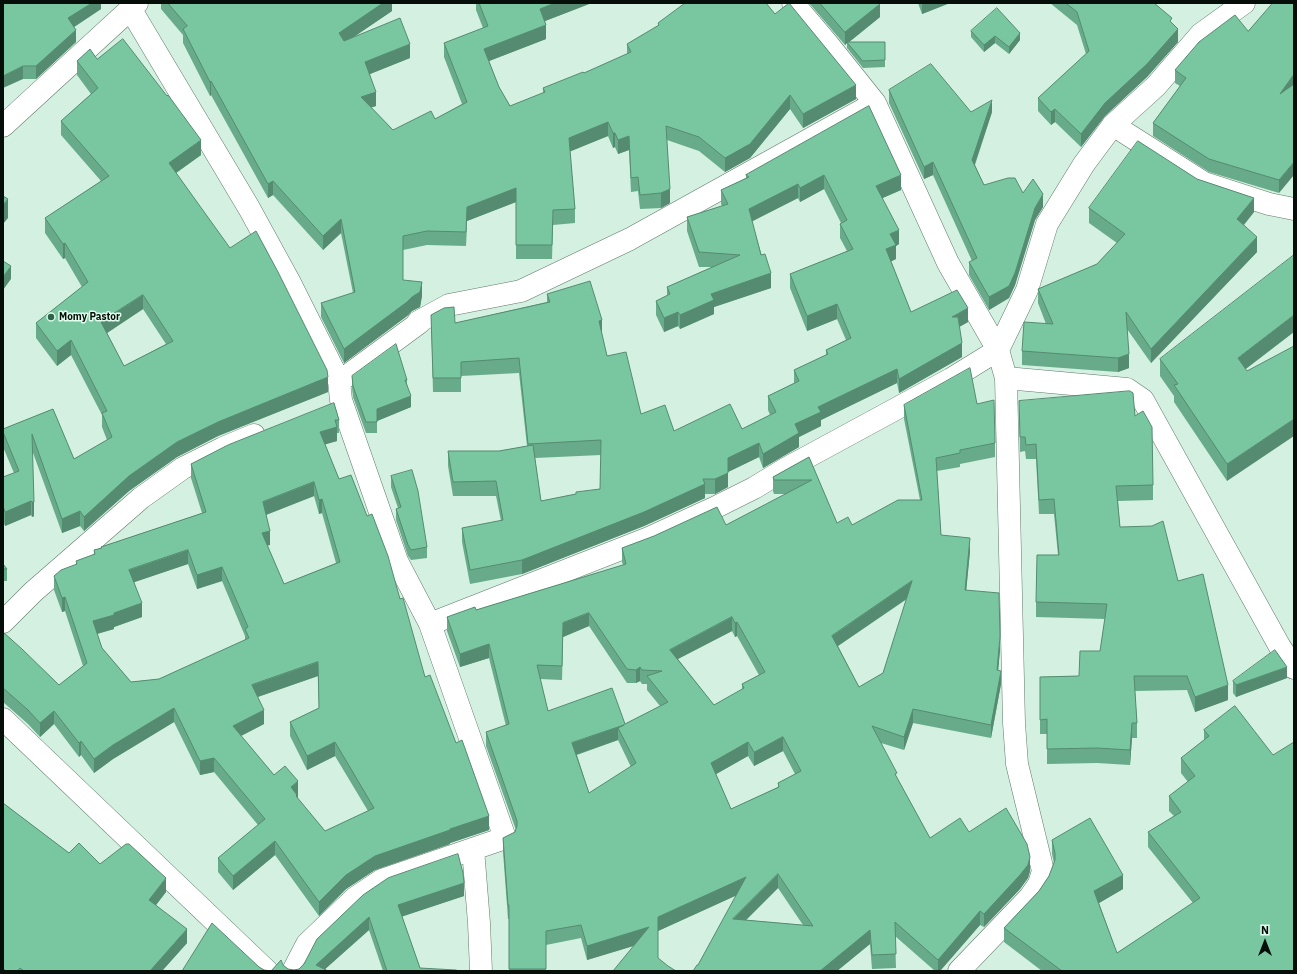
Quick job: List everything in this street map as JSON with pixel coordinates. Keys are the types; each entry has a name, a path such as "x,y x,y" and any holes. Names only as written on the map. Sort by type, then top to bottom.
{"street":[{"path":"794,3 828,43 875,103 948,263 998,350 1006,378 1014,730 1017,764 1044,871 1039,884 1030,897 959,971"},
{"path":"430,624 649,538 712,509 754,488 951,379 998,350 1027,290 1047,224 1084,164 1113,125 1156,86 1201,34 1244,3"},
{"path":"3,126 134,6 289,280 335,396 397,561 430,624 505,838 382,880 355,898 307,944 293,971"},
{"path":"335,396 340,381 419,323 418,322 448,305 521,291 623,242 875,103"},
{"path":"1113,125 1204,183 1268,204 1294,209"},
{"path":"1006,378 1127,389 1143,400 1280,647 1294,668"},
{"path":"3,622 33,592 147,494 183,468 223,448 275,427"},
{"path":"3,719 267,971"},
{"path":"473,849 481,971"}],"building":[{"path":"3,3 92,3 68,18 76,30 36,66 23,66 3,76"},
{"path":"168,3 383,3 339,33 344,41 400,18 410,44 365,62 376,92 361,97 393,130 431,111 435,119 467,102 444,43 488,26 479,3 555,3 540,9 546,25 484,49 499,87 510,106 545,92 543,88 583,72 584,73 631,52 627,44 659,25 658,23 685,3 766,3 775,14 789,3 856,85 803,114 790,95 750,144 725,158 699,137 666,126 670,189 661,193 640,195 638,177 631,178 629,136 618,140 608,122 569,138 575,209 553,210 552,245 516,245 516,188 467,207 466,232 427,231 403,236 403,280 422,282 420,292 344,349 321,303 355,292 341,219 323,236 273,181 268,184 211,81 210,82 183,29 187,26"},
{"path":"820,3 879,3 880,4 845,32"},
{"path":"1066,3 1154,3 1172,18 1170,21 1178,29 1147,64 1105,103 1081,134 1055,109 1051,112 1038,98 1089,51 1077,12"},
{"path":"1273,3 1294,3 1294,74 1280,94 1294,84 1294,162 1279,180 1209,159 1153,123 1186,78 1175,70 1199,42 1235,15 1248,31"},
{"path":"997,8 1020,33 1009,47 995,36 984,45 971,31"},
{"path":"123,39 167,96 168,95 201,140 169,163 230,248 256,231 327,370 328,377 218,422 177,442 129,476 84,517 80,511 62,519 32,434 34,502 31,501 5,512 3,506 3,477 19,471 3,429 53,409 74,459 112,437 102,413 107,411 71,340 57,351 36,323 88,282 65,243 63,244 45,218 109,176 61,121 98,88 77,61 90,49 97,59","holes":["143,295 173,341 124,366 101,322"]},
{"path":"847,42 885,42 885,60 863,61"},
{"path":"931,64 971,112 992,100 972,160 984,185 1008,178 1015,178 1023,193 1033,179 1043,194 1035,208 1015,273 1009,286 989,297 969,262 977,258 933,162 924,167 889,90"},
{"path":"869,106 901,175 876,186 899,230 890,234 896,245 886,249 911,312 957,290 968,308 952,317 958,317 962,343 899,379 897,369 818,407 821,412 795,424 799,433 763,454 759,443 728,458 728,473 715,479 703,479 705,484 644,512 522,560 470,570 462,528 503,520 496,481 453,482 448,451 499,451 533,445 541,501 576,494 576,492 600,489 601,440 528,444 519,358 461,362 461,378 433,378 431,315 444,308 454,307 455,323 550,302 547,294 590,281 602,320 599,321 607,356 626,352 641,414 665,405 674,431 730,404 742,429 776,412 768,396 799,381 794,370 828,354 826,350 851,338 837,304 807,316 790,274 853,249 840,224 847,220 824,175 800,188 798,184 749,209 761,255 765,254 771,273 711,294 714,300 680,315 678,312 664,318 656,301 670,294 667,287 740,255 699,252 687,217 728,204 721,190 749,177 746,175"},
{"path":"1138,141 1197,179 1254,198 1237,219 1257,237 1151,349 1126,312 1129,354 1118,358 1022,351 1024,322 1053,324 1038,289 1097,264 1125,234 1089,208"},
{"path":"3,196 8,199 3,205"},
{"path":"1294,255 1294,315 1238,358 1247,371 1294,346 1294,419 1227,464 1174,385 1178,384 1160,359"},
{"path":"3,261 11,266 3,277"},
{"path":"396,344 407,380 405,380 411,396 377,409 377,422 366,422 353,386 352,376"},
{"path":"970,368 977,404 994,400 995,443 960,450 960,453 936,458 941,535 970,538 965,590 999,593 1000,637 997,670 1001,671 991,725 913,709 904,737 872,726 897,773 895,774 930,838 960,818 969,832 1006,808 1027,844 1030,857 1028,865 984,914 980,911 938,960 895,922 896,954 872,955 870,930 820,971 693,971 698,965 746,877 658,917 658,958 676,971 613,971 649,927 587,946 581,925 546,931 546,969 509,969 509,905 503,838 515,832 517,821 486,732 509,724 489,644 460,654 447,617 475,607 476,610 626,564 622,548 654,536 717,507 726,525 812,480 774,480 773,477 809,457 837,523 848,517 852,525 898,500 922,500 904,405","holes":["912,581 883,673 859,687 832,636","589,613 627,669 636,670 640,667 642,670 662,671 647,676 668,702 625,724 612,688 548,711 537,665 562,666 563,623","732,617 735,623 737,622 765,672 742,684 744,688 714,705 670,650","624,725 618,728 636,763 589,793 572,743","783,737 801,771 778,783 779,787 731,809 711,763 748,742 754,752","778,874 813,926 733,919"]},
{"path":"1130,391 1133,393 1135,416 1143,411 1152,427 1153,485 1116,486 1120,527 1152,526 1163,521 1178,581 1203,574 1228,685 1195,697 1187,676 1134,676 1137,723 1132,723 1130,750 1097,748 1047,749 1047,719 1040,720 1040,677 1079,676 1080,651 1100,651 1107,604 1036,602 1037,555 1059,555 1054,499 1039,500 1036,444 1026,445 1025,437 1020,437 1019,401"},
{"path":"334,403 339,420 335,420 337,427 320,432 339,479 351,475 367,516 372,514 388,556 400,599 403,598 425,677 430,675 456,743 462,740 489,816 375,856 346,875 319,902 275,841 233,876 218,858 265,819 214,758 200,761 174,708 113,745 94,759 81,741 79,743 54,711 40,723 3,688 3,632 59,685 87,663 65,597 62,598 54,576 61,570 77,564 76,561 95,554 94,550 102,548 101,547 206,512 191,464 228,445","holes":["314,482 319,500 322,499 340,562 284,584 262,533 270,531 263,502","188,550 197,575 222,567 248,627 245,629 249,638 159,679 131,682 102,648 93,621 114,615 114,613 142,603 129,570","318,662 319,708 290,722 307,756 335,742 374,808 325,831 296,796 297,795 291,787 298,781 285,766 274,775 233,726 264,710 252,685"]},
{"path":"412,470 418,491 427,547 411,550 396,509 401,507 391,476"},
{"path":"1275,650 1287,667 1236,685 1233,681"},
{"path":"1235,706 1273,755 1294,742 1294,971 1062,971 1004,928 1039,891 1049,876 1055,860 1052,840 1090,818 1123,875 1094,891 1117,953 1200,898 1148,832 1181,812 1169,796 1195,776 1181,758 1209,736 1204,730"},
{"path":"3,803 69,853 79,843 100,864 126,844 129,844 166,878 149,900 187,929 150,971 24,971 20,968 17,971 6,971 3,968"},
{"path":"458,854 464,883 398,905 420,968 458,971 387,971 369,917 316,965 328,971 271,971 281,960 283,965 288,969 299,969 304,964 317,939 363,895 388,878"},
{"path":"212,923 259,967 264,970 271,971 182,971"}],"place":[{"name":"Momy Pastor","path":"51,317"}]}
